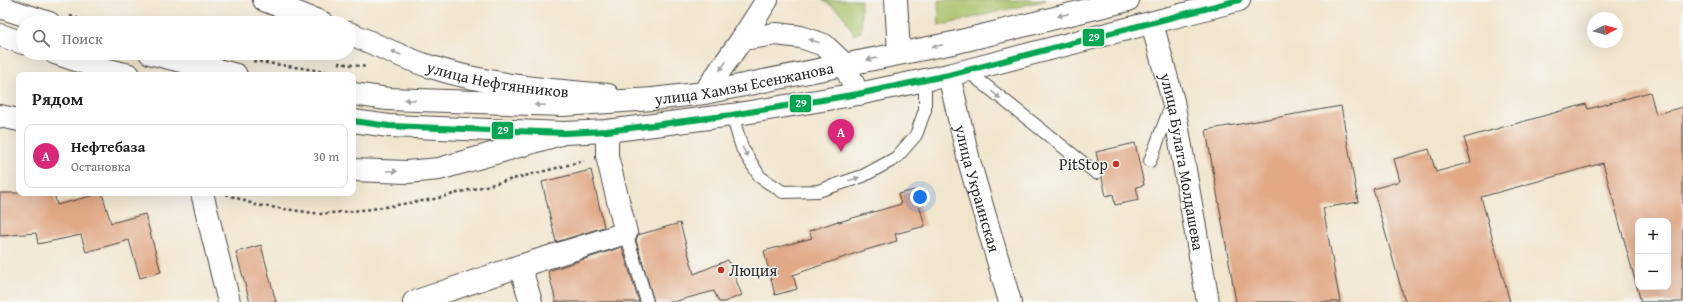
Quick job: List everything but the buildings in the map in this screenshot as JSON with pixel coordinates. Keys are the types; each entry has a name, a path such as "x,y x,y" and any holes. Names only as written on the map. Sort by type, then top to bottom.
{"main road":[{"path":"264,0 305,16"},
{"path":"704,93 767,0"},
{"path":"896,0 899,53 904,84"},
{"name":"улица Хамзы Есенжанова","path":"356,95 388,100 564,105 653,99 704,93 953,43 1128,0"},
{"name":"улица Хамзы Есенжанова","path":"356,121 388,126 564,133 607,131 732,115 858,94 958,72 1239,0"},
{"path":"0,7 28,16"},
{"name":"улица Булата Молдашева","path":"1152,23 1172,100 1208,302"},
{"path":"742,39 776,34 800,37 824,44 844,64 858,94"},
{"path":"0,35 16,41"},
{"name":"улица Нефтянников","path":"356,36 428,66 477,79 545,90 653,99"},
{"path":"76,60 117,72"},
{"path":"177,60 224,72"},
{"name":"улица Украинская","path":"958,72 969,161 1010,302"},
{"path":"0,116 16,119"},
{"path":"414,302 520,266 626,233 607,156 607,131"},
{"path":"356,170 407,172 439,169 564,133"},
{"path":"203,196 229,302"},
{"path":"520,266 531,302"}],"lane":[{"path":"958,72 1096,173"},
{"path":"732,115 742,148 760,177 783,192 818,191 863,176 896,158 916,135 925,110 925,79"},
{"path":"1150,161 1172,100"},
{"path":"626,233 647,302"}],"path":[{"path":"252,60 330,72"}],"green space":[{"path":"822,0 861,0 861,32 854,35 841,14 834,7"},
{"path":"938,0 1046,0 939,26"}],"transit line":[{"name":"29","path":"356,121 389,126 564,133 607,131 732,115 858,94 949,75 1239,0"}],"place":[{"name":"Нефтебаза","path":"841,152"},
{"name":"PitStop","path":"1116,164"},
{"name":"Люция","path":"721,270"}]}
